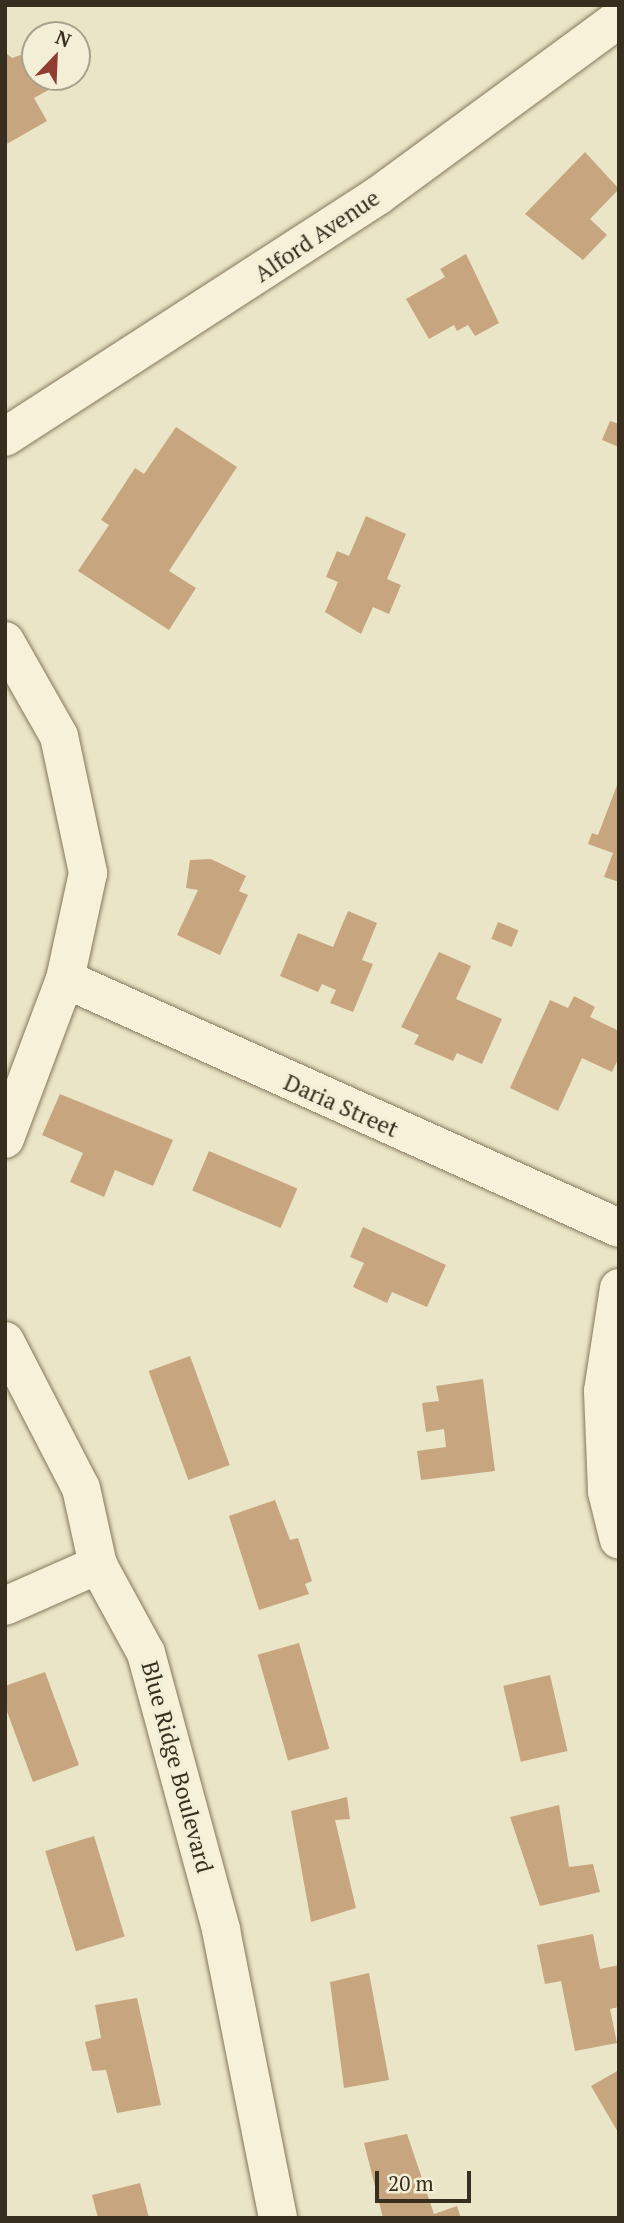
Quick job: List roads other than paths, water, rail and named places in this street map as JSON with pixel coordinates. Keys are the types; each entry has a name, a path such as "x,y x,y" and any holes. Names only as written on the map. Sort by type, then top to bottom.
{"street":[{"name":"Alford Avenue","path":"5,437 379,195 619,19"},
{"path":"5,641 60,736 88,873 65,979 5,1139"},
{"name":"Daria Street","path":"65,979 619,1228"},
{"path":"619,1288 603,1391 607,1492 619,1540"},
{"name":"Blue Ridge Boulevard","path":"5,1341 81,1488 98,1565 146,1653 221,1930 278,2218"},
{"path":"5,1606 98,1565"}]}
